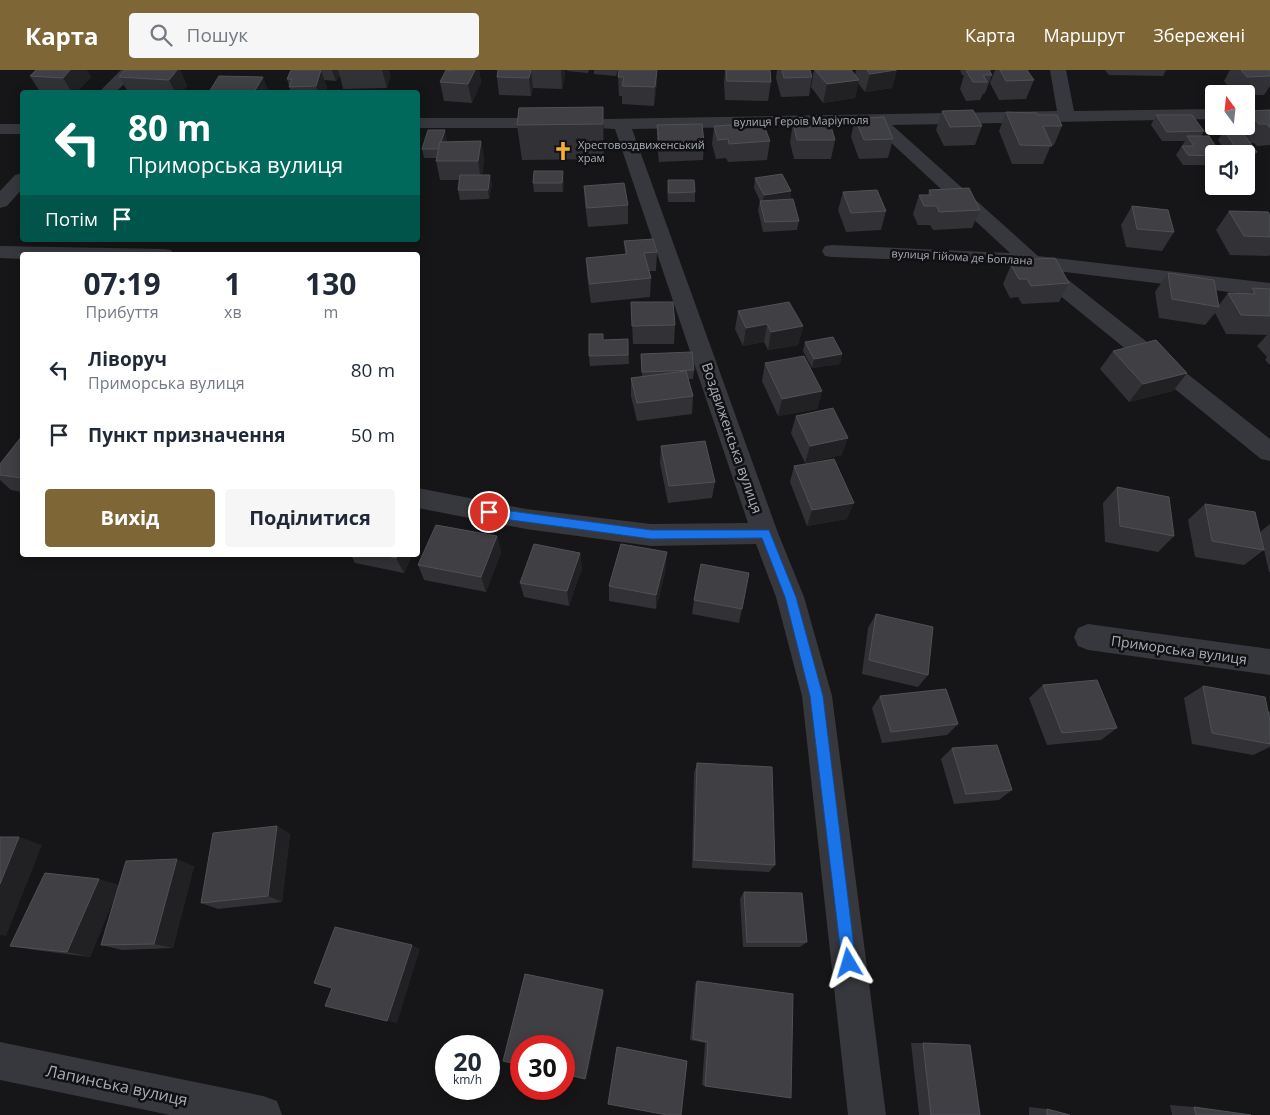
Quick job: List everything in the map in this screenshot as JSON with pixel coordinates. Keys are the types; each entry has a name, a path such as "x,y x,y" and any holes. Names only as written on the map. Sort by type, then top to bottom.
{"street":[{"path":"109,90 130,70"},
{"path":"1058,70 1066,115"},
{"name":"вулиця Героїв Маріуполя","path":"592,124 1205,114"},
{"path":"877,120 1031,261 1270,452"},
{"path":"420,123 573,124"},
{"name":"Воздвиженська вулиця","path":"622,124 765,533 790,597 816,696 867,1115"},
{"path":"0,129 20,128"},
{"path":"0,202 20,181"},
{"name":"вулиця Гійома де Боплана","path":"832,251 952,255 1031,261 1270,290"},
{"path":"0,252 20,252"},
{"path":"420,498 526,519 651,534 765,533"},
{"name":"Приморська вулиця","path":"1088,637 1270,662"},
{"name":"Лапинська вулиця","path":"0,1061 263,1115"}],"building":[{"path":"36,70 70,70 63,78 30,76"},
{"path":"125,70 177,70 169,80 119,77"},
{"path":"291,70 321,70 316,86 289,87 292,79 287,79"},
{"path":"446,70 475,70 468,84 440,82"},
{"path":"498,70 531,70 529,78 497,77"},
{"path":"619,70 657,70 655,87 622,86 624,77 618,77"},
{"path":"726,70 770,70 771,82 727,81"},
{"path":"782,70 810,70 812,77 784,78"},
{"path":"815,70 851,70 859,80 827,84"},
{"path":"867,70 896,70 870,74"},
{"path":"966,70 989,70 992,75 983,75 987,82 973,82"},
{"path":"1000,70 1027,70 1034,80 1006,81"},
{"path":"1241,70 1270,70 1270,76 1247,77"},
{"path":"219,76 263,77 255,90 210,90"},
{"path":"603,107 603,124 517,125 519,108"},
{"path":"973,110 982,126 950,127 942,111"},
{"path":"1270,110 1270,127 1267,124 1259,124 1255,120 1255,111"},
{"path":"1006,112 1057,115 1062,126 1043,126 1052,146 1020,145"},
{"path":"1156,115 1192,115 1204,131 1167,132"},
{"path":"884,117 893,139 864,140 855,119"},
{"path":"763,123 770,141 729,144 728,139 718,140 714,126"},
{"path":"793,123 830,123 835,140 797,140"},
{"path":"702,124 704,142 659,143 657,125"},
{"path":"428,130 445,130 439,149 422,149"},
{"path":"1227,135 1244,135 1252,145 1234,145"},
{"path":"1187,136 1209,136 1215,145 1205,145 1205,156 1188,155 1182,146 1194,146"},
{"path":"481,141 478,161 436,161 440,142"},
{"path":"534,171 563,171 562,183 533,183"},
{"path":"782,174 791,191 764,195 755,178"},
{"path":"460,175 490,175 488,190 458,190"},
{"path":"668,180 694,180 695,192 669,193"},
{"path":"624,183 628,205 587,208 584,186"},
{"path":"969,188 980,210 939,212 937,206 924,206 919,195 931,195 929,190"},
{"path":"877,190 886,211 851,213 843,192"},
{"path":"793,199 799,221 765,222 760,201"},
{"path":"1132,206 1168,210 1174,232 1137,229"},
{"path":"1229,211 1268,212 1270,215 1270,237 1244,236"},
{"path":"653,239 657,252 644,253 651,278 590,284 586,258 627,254 624,241"},
{"path":"1055,258 1069,283 1031,286 1027,279 1019,279 1011,265 1020,265 1017,260"},
{"path":"1168,273 1214,280 1219,307 1172,299"},
{"path":"1252,288 1270,289 1270,316 1241,315 1228,293 1255,294"},
{"path":"631,302 673,302 675,325 632,326"},
{"path":"789,302 803,326 771,332 767,324 746,328 738,311"},
{"path":"589,334 603,334 603,340 628,339 628,355 589,356"},
{"path":"833,337 842,354 814,359 805,342"},
{"path":"1156,340 1187,373 1143,384 1113,351"},
{"path":"692,352 694,370 642,372 641,354"},
{"path":"804,356 822,391 782,399 765,363"},
{"path":"686,371 693,396 637,403 631,378"},
{"path":"833,408 848,438 810,446 796,416"},
{"path":"20,439 20,478 0,475 0,464"},
{"path":"705,441 715,482 669,486 661,446"},
{"path":"834,459 854,503 812,510 794,466"},
{"path":"1117,487 1169,497 1174,536 1120,526"},
{"path":"1205,504 1255,512 1264,550 1212,541"},
{"path":"436,525 497,536 481,577 418,565"},
{"path":"534,544 580,553 567,591 520,583"},
{"path":"621,544 667,552 656,595 609,586"},
{"path":"701,564 749,573 742,609 694,600"},
{"path":"876,614 933,627 928,675 869,660"},
{"path":"1097,680 1117,728 1062,733 1043,685"},
{"path":"1203,686 1265,697 1270,721 1270,744 1212,733"},
{"path":"946,689 958,724 891,732 880,696"},
{"path":"997,745 1012,790 966,794 952,748"},
{"path":"697,763 772,767 775,865 694,860"},
{"path":"277,826 268,896 201,903 213,833"},
{"path":"0,837 19,837 0,884"},
{"path":"177,859 154,944 101,945 126,861"},
{"path":"45,873 99,879 67,952 10,946"},
{"path":"744,892 802,893 807,942 747,942"},
{"path":"335,927 412,945 387,1021 325,1006 332,988 314,983"},
{"path":"525,974 603,990 585,1079 575,1077 575,1035 510,1035 510,1063 503,1061"},
{"path":"697,981 793,994 791,1098 705,1086 708,1042 693,1039"},
{"path":"923,1043 970,1045 980,1115 931,1115"},
{"path":"617,1047 687,1061 681,1115 667,1115 608,1104"},
{"path":"1194,1107 1251,1115 1196,1115"},
{"path":"1047,1109 1070,1115 1047,1115"}],"place":[{"name":"Хрестовоздвиженський храм","path":"563,151"}],"route":[{"path":"489,512 526,519 651,534 765,533 790,597 816,696 849,963"}]}
